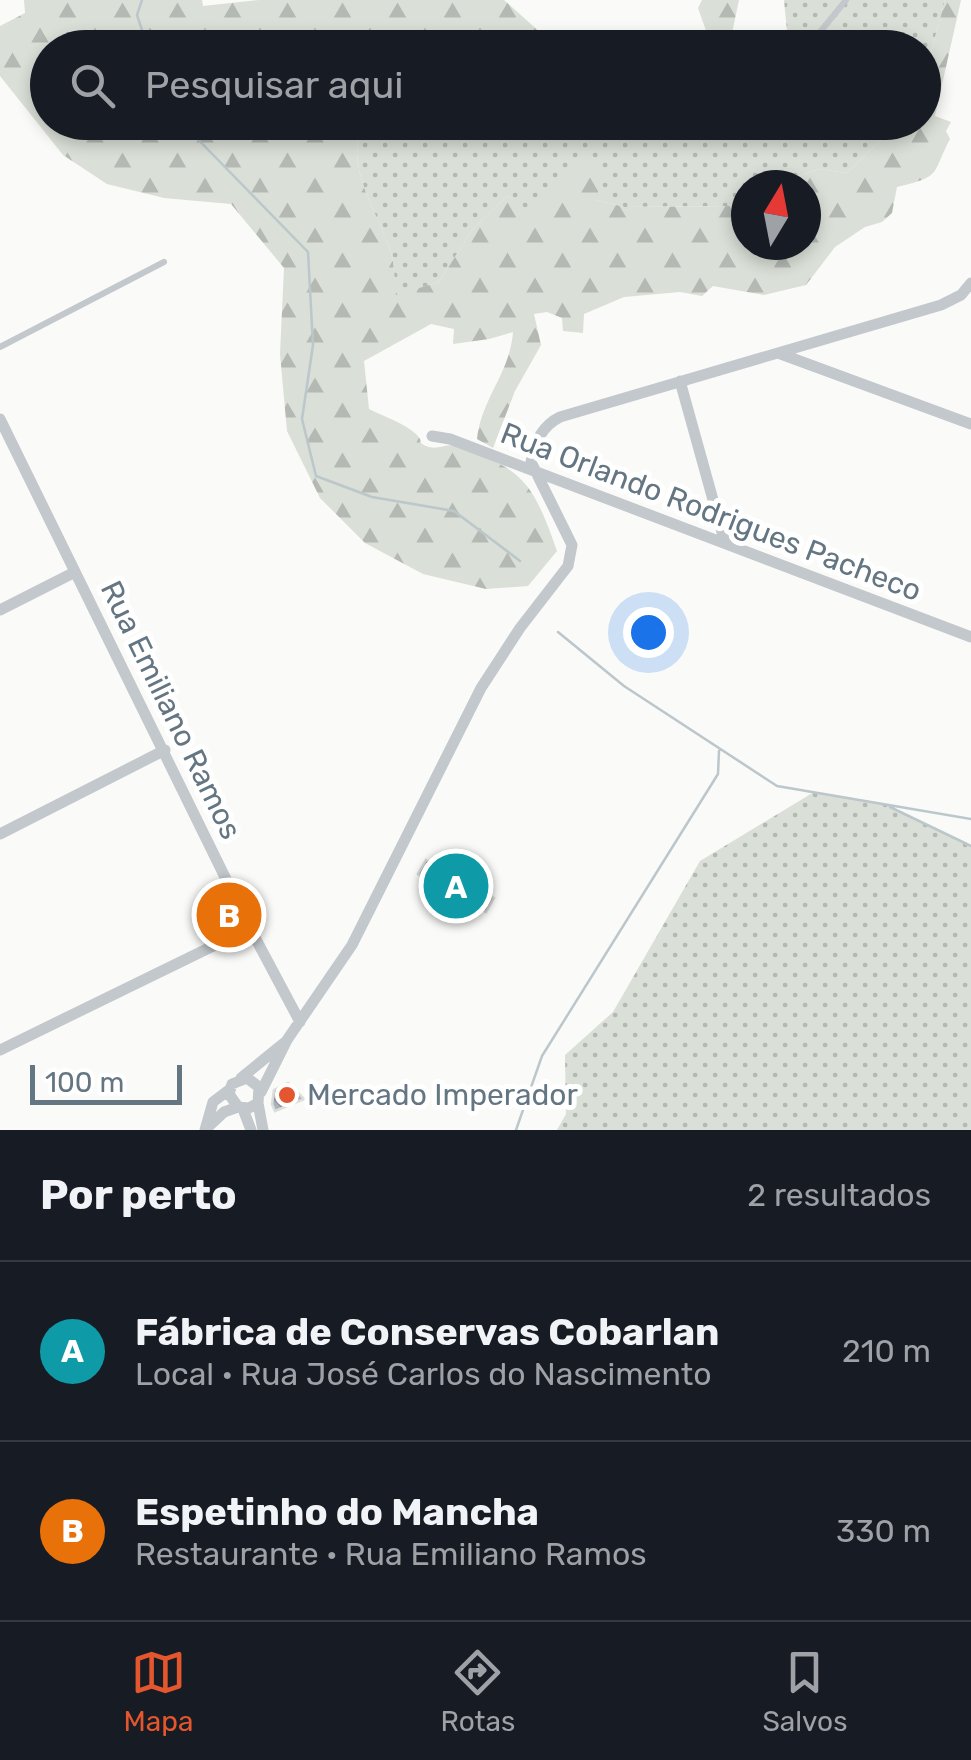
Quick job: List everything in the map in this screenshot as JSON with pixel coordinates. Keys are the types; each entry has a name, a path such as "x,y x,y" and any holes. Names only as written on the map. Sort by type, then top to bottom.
{"street":[{"path":"287,1040 213,1102 205,1130 224,1112 241,1108 259,1097 287,1040 352,944 456,732 520,628 571,559 572,545 531,462 532,452 552,421 942,305 971,284"},
{"path":"808,344 808,359 824,370"},
{"path":"778,353 971,424"},
{"path":"680,381 725,543"},
{"name":"Rua Emiliano Ramos","path":"0,419 300,1022"},
{"name":"Rua Orlando Rodrigues Pacheco","path":"432,436 450,439 971,637"},
{"path":"0,610 75,572"},
{"path":"0,834 164,750"},
{"path":"0,1050 250,928"},
{"path":"241,1078 252,1080 259,1097 263,1130"},
{"path":"230,1089 231,1100 241,1108 251,1130"}],"lane":[{"path":"822,30 846,0"},
{"path":"0,347 164,262"}],"green space":[{"path":"24,0 202,0 203,6 259,0 504,0 538,30 30,30 30,114 0,76 0,26 25,13"},
{"path":"702,0 739,0 733,30 706,30 698,8"},
{"path":"784,0 945,0 937,30 787,30"},
{"path":"945,0 961,0 941,89 941,30 937,30"},
{"path":"941,118 951,122 946,131 950,139 934,172 897,187 892,213 835,247 806,285 764,295 713,286 702,296 680,292 624,297 584,314 583,333 563,331 562,318 547,312 534,314 541,345 515,391 493,448 477,439 484,410 507,360 513,332 453,344 454,329 431,324 364,361 369,409 407,427 426,446 456,446 479,454 524,482 541,510 557,551 528,586 486,589 423,574 365,543 320,498 287,431 280,354 284,268 231,204 164,198 107,184 63,155 51,140 358,140 364,187 392,254 396,295 439,282 472,230 507,196 530,211 585,157 601,171 597,200 624,207 731,206 731,260 821,260 821,170 816,170 819,169 847,173 881,140 941,140"},
{"path":"358,140 881,140 847,173 819,169 731,170 731,206 624,207 554,189 530,212 507,196 472,230 439,282 395,296 392,254 360,171"},
{"path":"814,792 884,804 971,846 971,1130 557,1130 566,1114 565,1055 613,1012 700,861"}],"building":[{"path":"426,860 494,898 486,912 418,874"},
{"name":"Mercado Imperador","path":"288,1083 304,1099 275,1111 274,1090"}],"waterway":[{"path":"142,0 137,15 142,30"},
{"path":"199,140 308,252 313,345 302,419 316,476 372,497 454,511 520,561"},
{"path":"558,632 624,686 777,786 971,819"},
{"path":"516,1130 542,1056 718,774 719,751"},
{"path":"890,807 971,846"}],"place":[{"name":"Fábrica de Conservas Cobarlan","path":"456,886"},
{"name":"Espetinho do Mancha","path":"229,915"},
{"name":"Mercado Imperador","path":"287,1095"}]}
